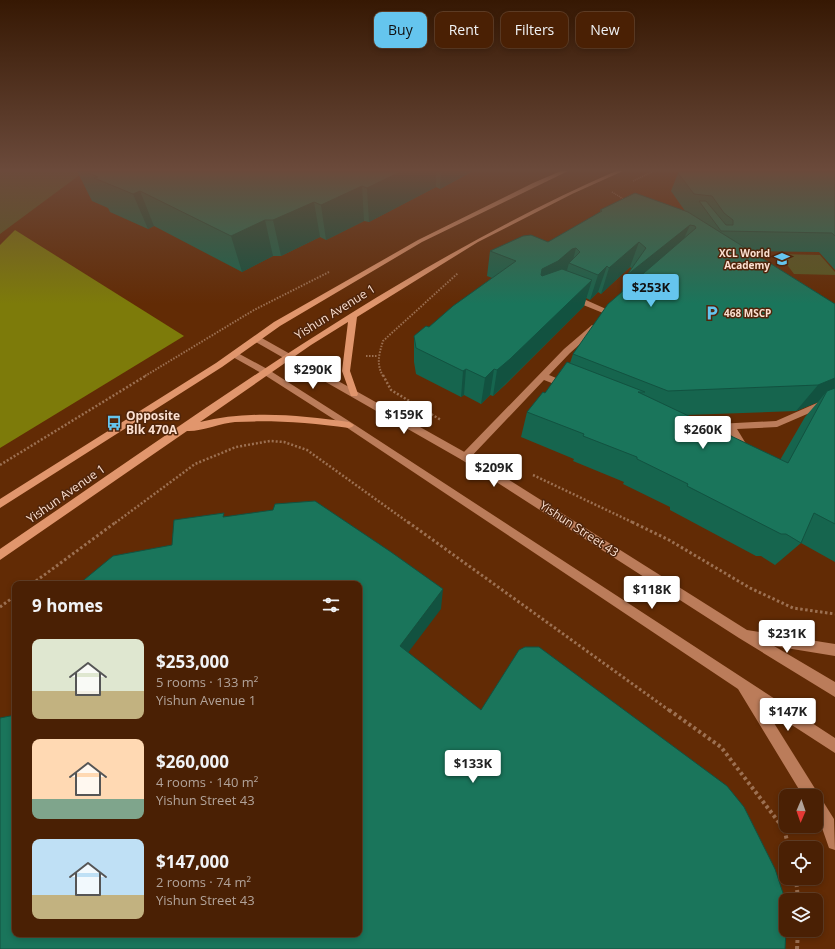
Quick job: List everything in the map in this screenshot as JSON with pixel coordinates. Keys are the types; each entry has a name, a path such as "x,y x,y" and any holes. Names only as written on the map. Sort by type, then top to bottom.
{"main road":[{"name":"Yishun Avenue 1","path":"0,504 234,354 277,324 420,241 472,215"},
{"name":"Yishun Avenue 1","path":"0,555 308,343 476,241 526,215"},
{"path":"353,316 346,371 354,394"},
{"path":"184,429 232,419 262,418 297,418 349,425"}],"street":[{"path":"465,457 567,351 608,315 570,296"},
{"name":"Yishun Street 43","path":"257,338 465,457 743,634 835,690"},
{"path":"234,354 266,372 469,503 550,559 740,682 835,746"},
{"path":"543,376 572,388"},
{"path":"688,429 777,424 835,398"},
{"path":"730,426 750,458"},
{"path":"743,634 835,650"},
{"path":"740,682 808,789"},
{"path":"823,814 829,824 835,842"}],"path":[{"path":"445,422 391,390 379,369 378,356 383,341 460,272"},
{"path":"0,465 254,310"},
{"path":"36,581 195,464 225,450 257,442 282,441 307,450 721,747 779,822"},
{"path":"527,473 668,540 750,588 793,608 835,614"},
{"path":"0,607 12,598"},
{"path":"797,949 798,937"}],"shaded area":[{"path":"0,215 25,215 0,234"},
{"path":"15,230 184,336 0,448 0,245"},
{"path":"779,254 820,255 835,272 835,275 794,274"}],"building":[{"path":"189,215 284,215 273,220 265,220 231,236"},
{"path":"595,215 693,215 835,304 835,378 818,385 668,391 573,354 608,304 696,228 695,226 690,225 627,275 646,248 639,242 609,268 607,266 598,275 569,263 580,252 576,248 572,249 558,261 542,269 542,276 562,269 592,280 510,359 497,370 494,369 485,378 466,369 463,371 416,348 414,336 426,326 429,327 453,306 516,261 490,251 523,236 531,235 548,242"},
{"path":"709,215 718,215 726,225 733,225 733,220 727,215 835,215 835,236 832,233 721,231"},
{"path":"567,362 645,392 638,392 788,463 827,391 835,388 835,524 814,513 801,543 786,534 781,534 687,486 688,484 637,459 637,457 583,436 584,434 527,412 543,392 545,393"},
{"path":"315,501 443,589 400,646 481,710 519,650 525,647 539,647 727,786 744,807 775,869 779,885 783,893 779,893 779,937 786,937 785,949 0,949 0,718 12,716 12,937 362,937 362,581 83,581 113,556 172,545 174,520 224,513 223,517 273,510 275,504"}],"place":[{"name":"XCL World Academy","path":"782,259"},
{"name":"468 MSCP","path":"712,313"},
{"name":"Opposite Blk 470A","path":"114,423"}]}
